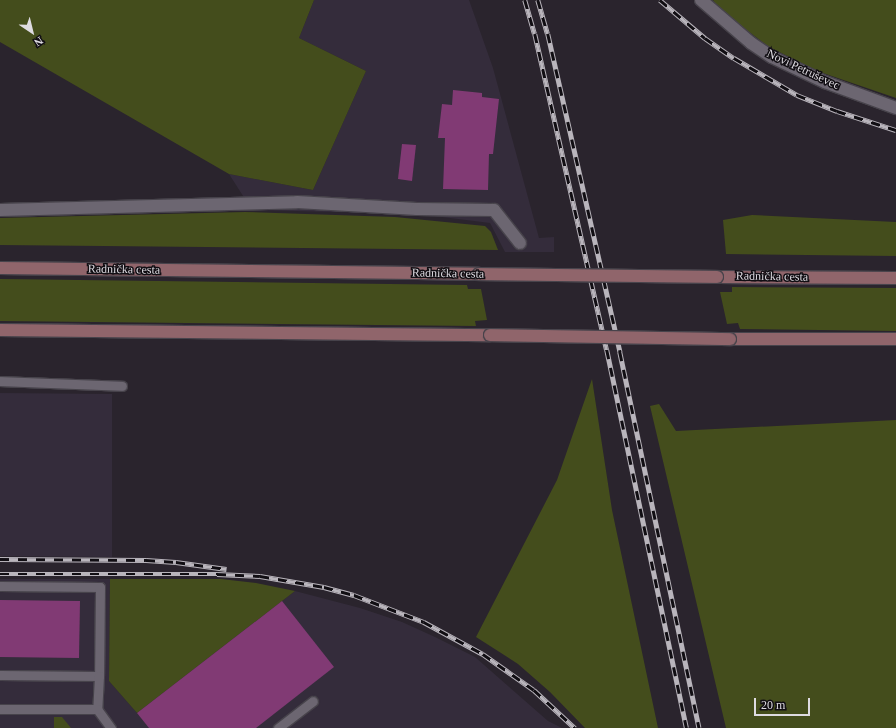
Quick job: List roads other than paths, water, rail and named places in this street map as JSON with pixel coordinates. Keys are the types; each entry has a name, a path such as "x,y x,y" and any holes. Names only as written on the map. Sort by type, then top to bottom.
{"main road":[{"name":"Radnička cesta","path":"0,268 896,278"},
{"path":"0,330 730,339 896,339"}],"street":[{"name":"Novi Petruševec","path":"701,0 751,43 772,58 825,82 896,108"},
{"path":"0,210 297,202 494,210 520,243"}],"lane":[{"path":"0,381 122,386"},
{"path":"0,586 100,587 97,709 111,728"},
{"path":"0,675 99,676"},
{"path":"278,728 313,701"},
{"path":"0,709 97,709"}],"railway":[{"path":"525,0 535,34 607,350 687,728"},
{"path":"538,0 548,34 620,352 699,728"},
{"path":"660,0 705,38 734,58 797,95 837,111 896,130"},
{"path":"0,559 146,560 176,562 227,569"},
{"path":"0,574 217,574 260,576 324,587 354,595 424,622 483,654 534,690 575,728"}]}
